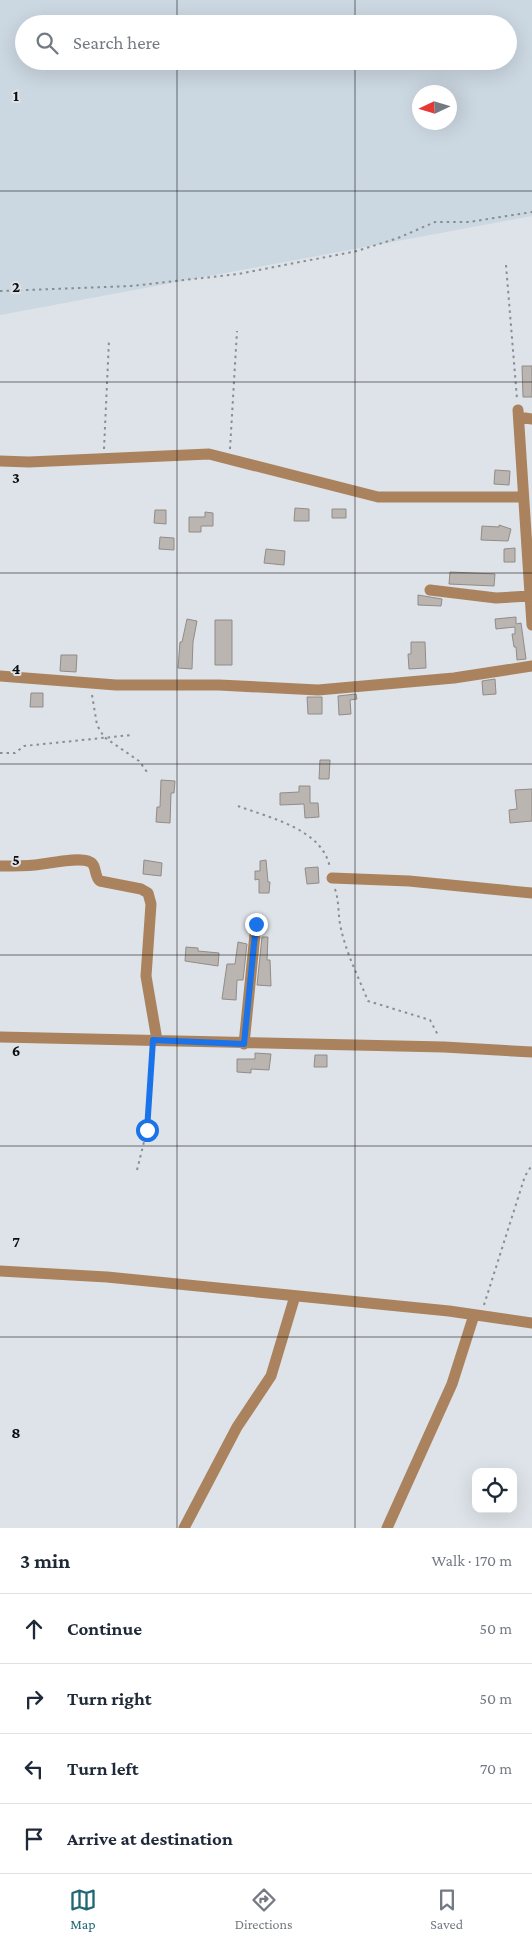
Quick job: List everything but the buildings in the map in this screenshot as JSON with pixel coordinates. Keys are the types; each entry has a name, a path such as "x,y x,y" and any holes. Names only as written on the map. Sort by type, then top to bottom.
{"street":[{"path":"532,419 518,414 532,625"},
{"path":"0,461 29,462 209,454 378,497 523,496"},
{"path":"430,590 496,598 529,596"},
{"path":"0,676 116,685 219,685 318,690 454,678 532,666"},
{"path":"0,866 36,865 81,860 90,862 93,865 96,878 100,881 141,889 148,893 151,904 146,976 155,1040"},
{"path":"332,878 409,881 532,893"},
{"path":"244,1044 256,924"},
{"path":"0,1037 444,1048 532,1052"},
{"path":"0,1271 107,1277 532,1323"},
{"path":"184,1528 237,1426 271,1376 295,1296"},
{"path":"387,1528 452,1384 477,1316"}],"path":[{"path":"0,291 132,286 238,274 357,251 398,238 435,222 469,222 532,212"},
{"path":"506,265 518,414"},
{"path":"230,459 237,331"},
{"path":"104,459 109,340"},
{"path":"90,683 97,725 104,737 139,761 147,772"},
{"path":"0,753 14,753 24,746 131,734"},
{"path":"238,806 305,832 328,857 338,899 340,924 350,958 368,1001 430,1020 444,1048"},
{"path":"137,1170 147,1130 155,1040"},
{"path":"477,1316 524,1176 532,1165"}],"shaded area":[{"path":"0,0 532,0 532,216 0,315"}],"route":[{"path":"147,1130 153,1040 244,1044 256,924"}]}
